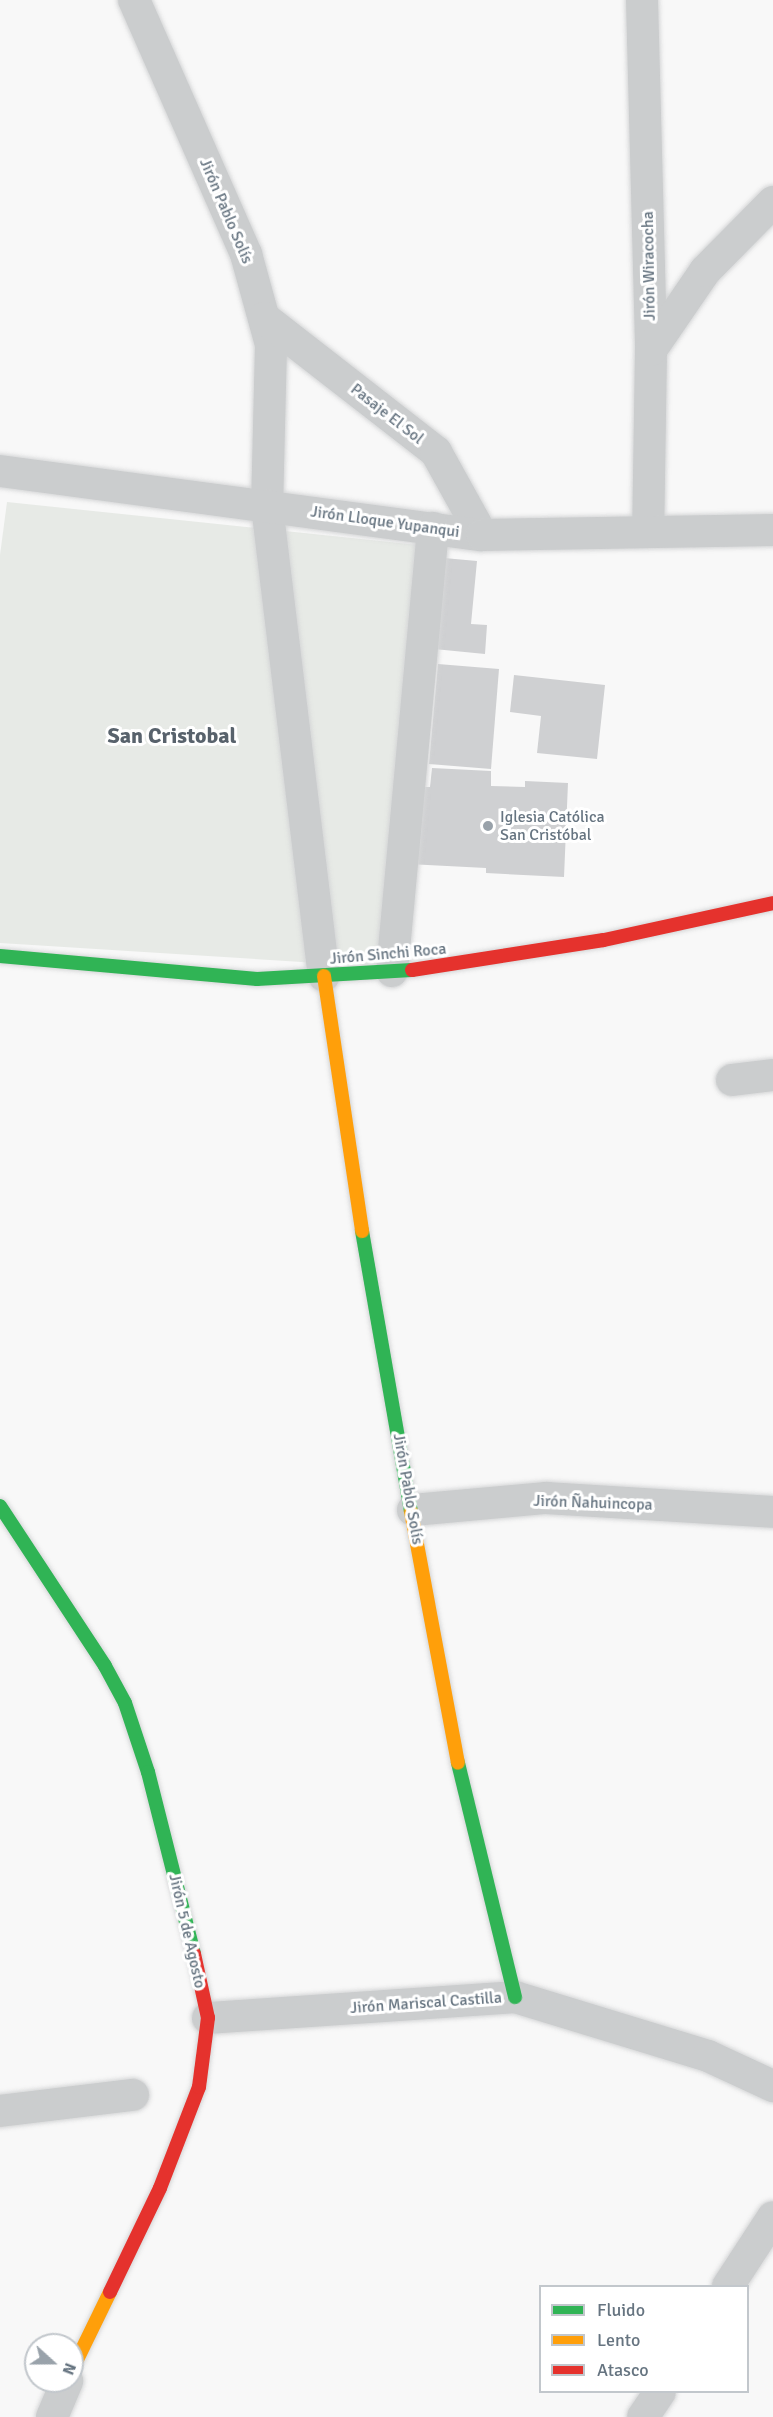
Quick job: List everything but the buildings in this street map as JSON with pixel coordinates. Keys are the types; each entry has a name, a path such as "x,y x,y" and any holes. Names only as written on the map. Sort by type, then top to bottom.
{"street":[{"name":"Jirón Pablo Solís","path":"134,0 246,254 272,345 267,506 324,976 370,1283 454,1749 515,1997"},
{"name":"Jirón Wiracocha","path":"642,0 651,350 648,532"},
{"path":"651,350 705,271 773,202"},
{"name":"Pasaje El Sol","path":"264,318 436,452 482,535"},
{"name":"Jirón Lloque Yupanqui","path":"0,471 482,535 773,530"},
{"path":"392,971 433,528"},
{"name":"Jirón Sinchi Roca","path":"0,956 257,979 324,976 436,968 604,940 773,903"},
{"path":"732,1080 773,1075"},
{"name":"Jirón Ñahuincopa","path":"412,1510 546,1498 773,1512"},
{"name":"Jirón 5 de Agosto","path":"0,1506 105,1666 125,1703 148,1772 190,1935 208,2018 199,2087 183,2132 155,2199 84,2345"},
{"name":"Jirón Mariscal Castilla","path":"208,2018 515,1997 708,2056 773,2086"},
{"path":"0,2111 134,2095"},
{"path":"729,2285 773,2217"},
{"path":"52,2417 62,2393"},
{"path":"643,2417 659,2393"}],"shaded area":[{"path":"7,502 428,546 397,968 0,943 0,555"}],"traffic: fast":[{"path":"0,956 257,979 412,970"},
{"path":"362,1231 411,1512"},
{"path":"0,1506 105,1666 125,1703 148,1772 194,1954"},
{"path":"458,1763 515,1997"}],"traffic: slow":[{"path":"324,976 362,1231"},
{"path":"411,1512 458,1763"},
{"path":"84,2345 110,2292"}],"traffic: jam":[{"path":"412,970 604,940 773,903"},
{"path":"110,2292 160,2188 199,2087 208,2018 194,1954"}],"place":[{"name":"Iglesia Católica San Cristóbal","path":"488,826"}],"district":[{"name":"San Cristobal","path":"172,736"}]}
